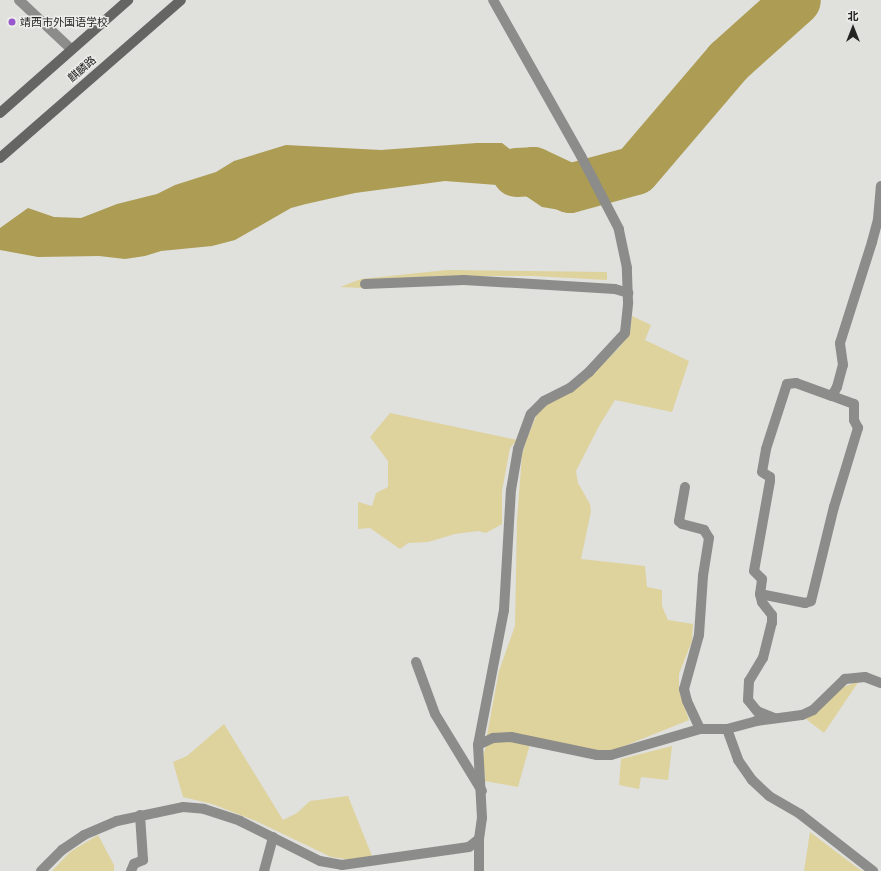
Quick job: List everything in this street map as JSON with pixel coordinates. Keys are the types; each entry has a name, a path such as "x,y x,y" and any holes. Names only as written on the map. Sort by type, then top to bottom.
{"main road":[{"name":"麒麟路","path":"0,112 70,49 128,0"},
{"name":"麒麟路","path":"0,158 181,0"}],"street":[{"path":"19,0 70,49"},
{"path":"479,871 482,791 478,745 504,610 511,490 518,449 531,414 544,401 570,388 590,372 625,333 628,292 627,268 619,230 581,156 493,0"},
{"path":"832,396 843,365 840,343 859,288 878,219 881,186"},
{"path":"365,284 464,280 615,289 628,292"},
{"path":"760,594 805,603 811,602 834,507 858,428 854,420 854,404 790,383 786,384 780,398 762,469 770,481 754,566 754,571 762,579 760,594 762,602 772,615 772,623 763,658 749,681 748,700 757,711 774,718"},
{"path":"685,487 680,521 682,524 704,530 709,538 703,576 699,635 684,689 686,700 700,729"},
{"path":"416,662 434,714 482,791"},
{"path":"478,745 493,738 511,737 611,756 700,729 727,729 774,718 788,718 813,710 845,679 865,677 881,683"},
{"path":"727,729 738,760 752,780 769,796 800,814 873,871"},
{"path":"41,871 62,850 84,835 117,821 183,807 204,809 240,821 273,836 320,861 342,865 469,847 479,839"},
{"path":"132,871 134,864 143,860 140,815"},
{"path":"264,871 273,836"}],"shaded area":[{"path":"477,143 502,143 524,160 562,172 575,171 588,203 560,210 542,207 511,186 445,181 355,193 291,208 235,240 212,246 161,251 145,256 125,259 99,256 38,257 0,250 0,228 28,208 54,217 81,218 117,204 157,194 175,185 216,172 234,161 286,145 381,150"},
{"path":"447,270 607,272 607,280 533,276 440,276 361,285 363,288 340,287 361,279"},
{"path":"632,316 651,325 645,340 689,361 672,412 615,400 599,426 576,471 578,483 590,504 591,511 581,559 645,566 647,587 662,590 662,606 668,620 693,624 692,641 679,674 679,690 689,720 612,751 603,752 487,735 499,671 515,626 517,520 522,455 527,438 537,414 545,405 575,390 619,348 630,332"},
{"path":"390,413 517,440 510,448 502,491 502,524 486,533 478,531 455,534 428,542 408,543 400,549 370,528 358,529 358,502 372,506 376,493 388,487 388,461 370,437"},
{"path":"859,681 824,733 806,719 841,688"},
{"path":"224,724 283,820 297,813 310,801 348,796 372,856 352,860 331,857 256,821 212,804 183,797 173,762 187,756"},
{"path":"510,741 530,744 518,787 485,781 483,756 486,746 492,742"},
{"path":"672,746 668,780 641,777 639,789 619,785 621,759"},
{"path":"810,832 859,869 863,871 804,871"},
{"path":"98,835 114,865 114,871 52,871 70,852"}],"waterway":[{"path":"516,172 533,171 569,188 635,170 728,61 796,0"}],"place":[{"name":"靖西市外国语学校","path":"12,22"}]}
